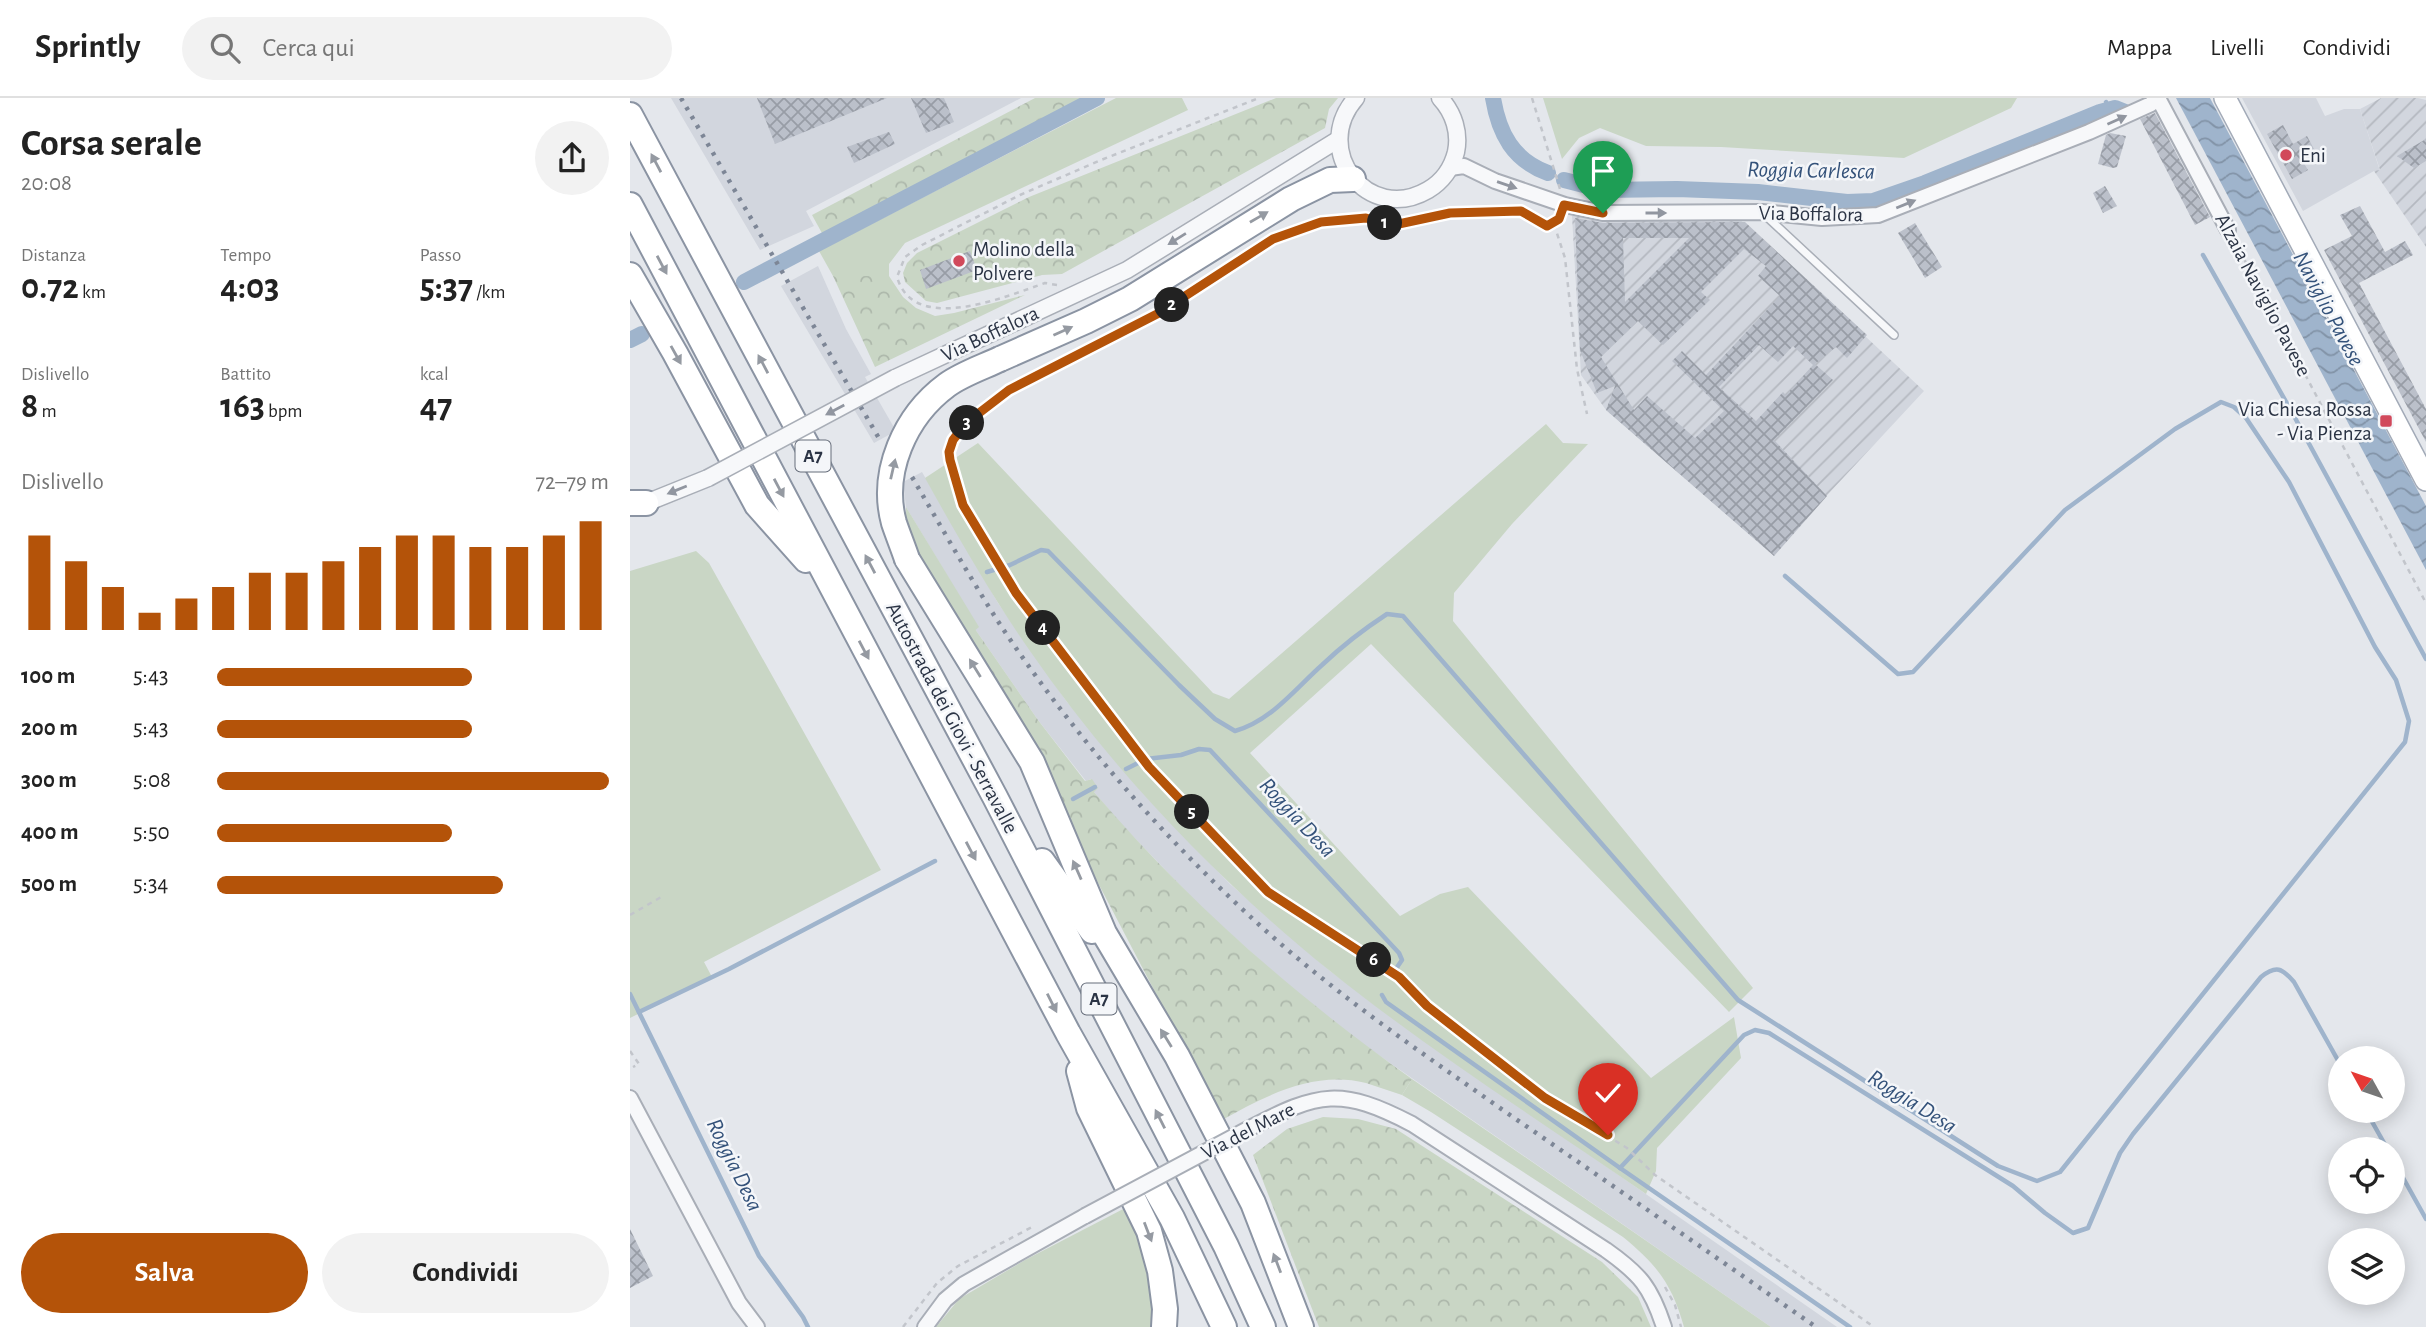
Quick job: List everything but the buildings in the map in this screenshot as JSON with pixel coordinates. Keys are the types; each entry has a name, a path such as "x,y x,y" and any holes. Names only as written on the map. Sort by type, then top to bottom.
{"highway":[{"name":"Autostrada dei Giovi - Serravalle","path":"630,115 995,797 1226,1246 1263,1327"},
{"path":"1301,1327 1253,1203 1177,1056 1104,933 1032,762 907,559 894,522 890,487 892,470 903,437 923,406 948,384 1130,299 1290,198 1330,180 1353,178"},
{"name":"A7","path":"630,205 1068,1033 1172,1219 1224,1327"},
{"path":"630,275 757,505 832,590"},
{"path":"995,797 1140,997"},
{"path":"1068,1033 1089,1108 1149,1231 1160,1271 1165,1309 1164,1327"}],"main road":[{"path":"2225,98 2426,480"}],"street":[{"path":"1356,98 1343,116 1339,139 1342,160 1353,178 1364,188 1391,199 1420,195 1433,187 1450,168 1457,136 1455,121 1443,99"},
{"name":"Via Boffalora","path":"1450,168 1459,165 1468,167 1507,186 1564,205 1603,213 1762,212 1822,218 1878,215 2089,132 2151,104 2158,98"},
{"name":"Alzaia Naviglio Pavese","path":"2158,98 2228,230"},
{"name":"Via Boffalora","path":"635,504 708,478 895,378 1126,270 1339,139"},
{"path":"630,1098 739,1303 748,1327"},
{"name":"Via del Mare","path":"925,1327 945,1300 964,1284 1085,1216 1288,1109 1312,1101 1350,1099 1379,1107 1412,1124 1635,1271 1650,1292 1664,1327"},
{"path":"739,1303 757,1327"}],"lane":[{"path":"1762,212 1894,335"}],"path":[{"path":"1080,293 1045,283 978,304 941,310 920,304 905,292 897,277 905,257 922,245 1020,195 1259,98"},
{"path":"1532,98 1564,205 1554,224 1547,226 1521,211 1450,213 1394,225 1366,218 1321,222 1273,239 1159,313 1009,390 966,423 953,440 949,452 963,505 1003,574 1140,755 1268,892 1388,969 1427,1006 1545,1098 1608,1135 1629,1150 1655,1175 1874,1327"},
{"path":"1554,224 1565,258 1577,369 1587,414"},
{"name":"Alzaia Naviglio Pavese","path":"2228,230 2426,603"},
{"path":"630,915 663,896"},
{"path":"630,1051 639,1064 634,1067"}],"shaded area":[{"path":"671,98 1021,98 806,211 814,226 760,250"},
{"path":"2242,98 2316,98 2325,116 2344,109 2360,109 2380,171 2374,171 2303,211"},
{"path":"2381,98 2426,100 2426,247 2374,171 2380,170 2360,109"},
{"path":"1572,216 1736,216 1924,391 1774,556 1606,410 1581,375"},
{"path":"818,266 846,329 871,374 865,377 896,431 874,443 781,286"},
{"path":"922,472 998,603 1067,702 1150,801 1230,884 1330,971 1390,1016 1837,1327 1771,1327 1367,1047 1306,1001 1204,910 1094,792 1091,779 1086,781 1038,720 975,629 978,627 906,507 903,482"}],"green space":[{"path":"1035,98 1086,98 823,235 812,215"},
{"path":"1116,98 1182,98 1188,110 905,243 889,264 889,276 833,276 819,251"},
{"path":"1276,98 1338,98 1329,109 1325,128 1062,274 1042,275 937,303 926,301 905,282 903,273 907,263 917,253 1029,197"},
{"path":"1543,98 2017,98 2011,108 1904,158 1721,147 1646,146 1600,128 1579,138 1562,159"},
{"path":"833,276 889,276 903,297 916,308 935,316 1025,295 875,367"},
{"path":"1546,424 1563,443 1588,444 1512,524 1454,593 1453,621 1753,988 1729,1012 1371,644 1250,753 1400,916 1440,894 1468,887 1651,1078 1734,1017 1741,1058 1657,1148 1656,1171 1646,1194 1368,1001 1288,936 1207,861 1131,781 1062,695 1002,609 925,478 978,443 1213,693 1229,699"},
{"path":"906,507 979,627 967,637 915,550 906,526"},
{"path":"696,551 709,563 881,870 704,962 712,977 630,1018 630,571"},
{"path":"975,629 1038,720 1085,781 1092,779 1098,788 1094,792 1130,833 1244,946 1326,1014 1412,1079 1402,1095 1366,1083 1328,1080 1273,1094 1222,1120 1074,837 1026,728 967,637"},
{"path":"1412,1079 1771,1327 1684,1327 1662,1276 1635,1247 1402,1095"},
{"path":"1323,1117 1358,1119 1396,1129 1602,1262 1638,1297 1651,1327 1319,1327 1253,1155 1287,1129"},
{"path":"1129,1206 1156,1296 1156,1327 936,1327 959,1299 1025,1260"}],"water":[{"path":"2176,98 2210,98 2426,506 2426,570"}],"waterway":[{"path":"744,282 1097,98"},
{"name":"Roggia Carlesca","path":"1493,98 1499,123 1510,144 1525,161 1548,173"},
{"path":"2106,102 2109,109"},
{"name":"Roggia Carlesca","path":"1564,180 1603,190 1758,192 1847,202 1873,201 1925,183 2100,112 2115,108 2125,112"},
{"name":"Roggia Carlesca","path":"2203,255 2426,659"},
{"path":"630,340 642,334"},
{"path":"987,572 1010,565 1041,550 1048,551 1179,685 1215,719 1235,731 1271,712 1337,651 1378,620 1387,614 1403,616 1738,1000 1998,1166 2037,1181 2060,1172 2405,742 2409,721 2396,680 2375,647 2289,482 2246,418 2234,407 2221,402 2175,429 2065,510 1913,672 1898,674 1785,576"},
{"name":"Roggia Desa","path":"1126,769 1146,759 1181,755 1199,749 1210,750 1399,953 1402,960 1391,976"},
{"name":"Roggia Desa","path":"1073,799 1095,787"},
{"name":"Roggia Desa","path":"639,1012 729,969 935,861"},
{"name":"Roggia Desa","path":"1620,1168 1744,1035 1755,1030 1769,1033 2013,1186 2073,1233 2088,1228 2120,1153 2133,1134 2266,973 2279,970 2294,982 2330,1046"},
{"name":"Roggia Desa","path":"630,994 759,1256 808,1327"},
{"name":"Roggia Desa","path":"1382,995 1386,1002 1850,1327"},
{"name":"Roggia Desa","path":"2373,1124 2381,1137"},
{"name":"Roggia Desa","path":"2405,1181 2426,1219"}],"railway":[{"path":"681,98 880,440"},
{"path":"912,477 1003,629 1059,707 1152,818 1254,920 1315,973 1411,1045 1816,1327"}],"place":[{"name":"Eni","path":"2286,155"},
{"name":"Molino della Polvere","path":"959,261"},
{"name":"Via Chiesa Rossa - Via Pienza","path":"2386,421"}],"route":[{"path":"1603,213 1564,205 1559,219 1547,226 1521,211 1450,213 1394,225 1366,218 1321,222 1273,239 1159,313 1009,390 966,423 953,440 949,452 963,505 1016,593 1149,767 1268,892 1381,964 1399,977 1427,1006 1545,1098 1608,1135"}],"water label":[{"name":"Naviglio Pavese","path":"2328,309"}]}
